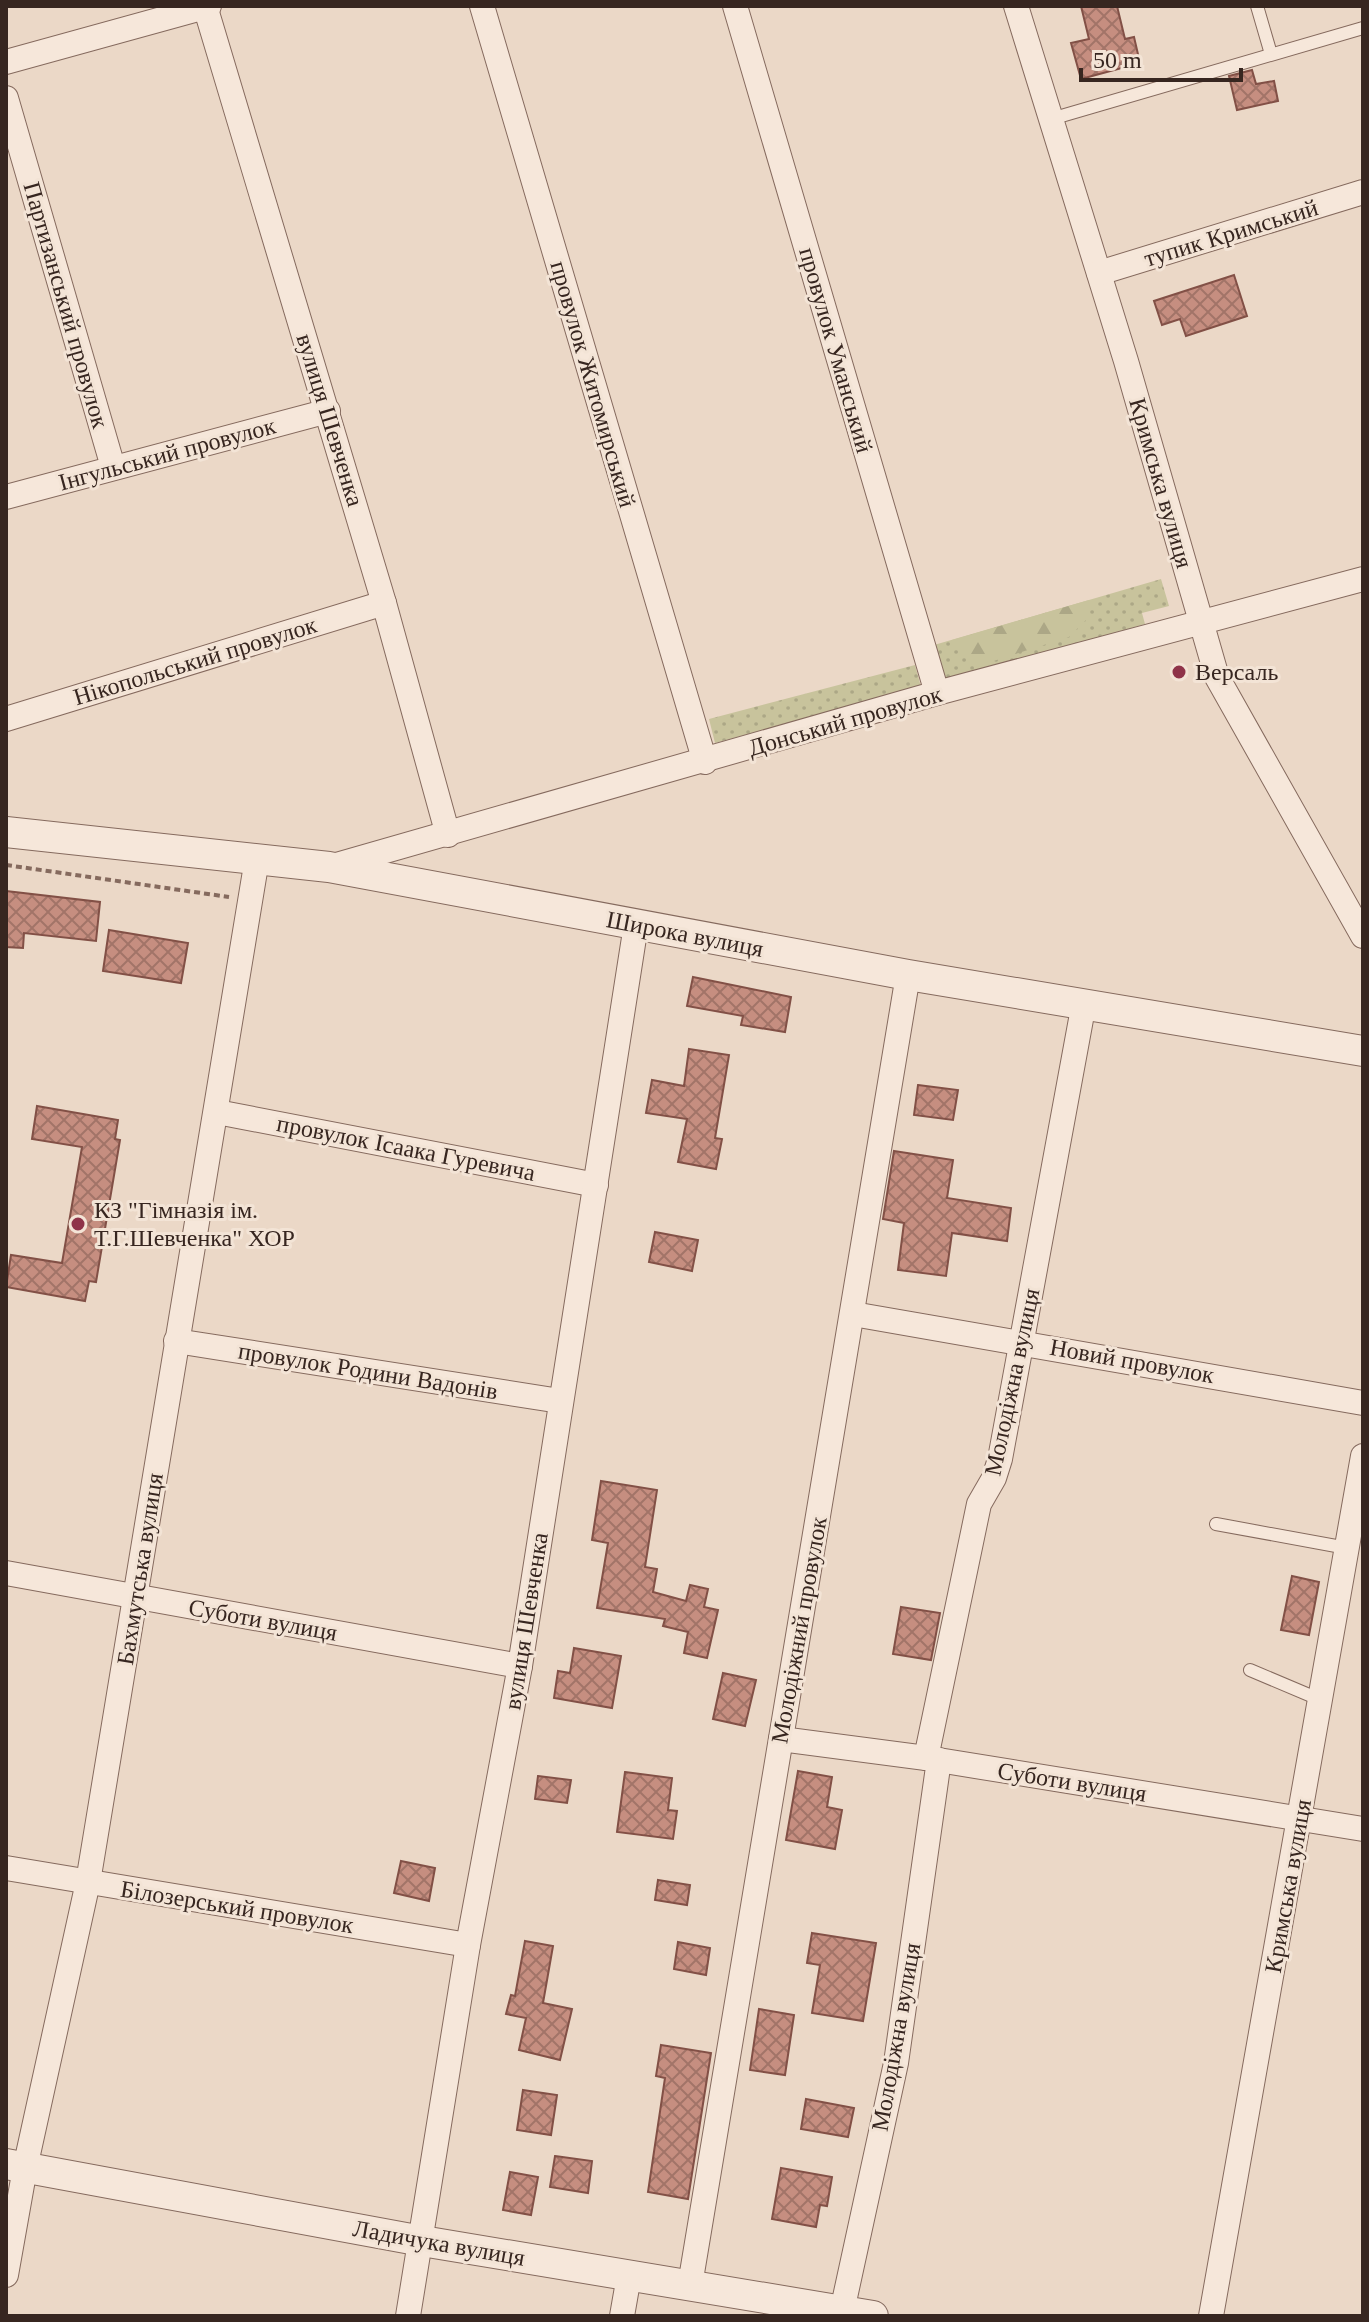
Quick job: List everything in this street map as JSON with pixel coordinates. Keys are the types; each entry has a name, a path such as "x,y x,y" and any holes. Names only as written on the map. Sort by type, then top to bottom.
{"street":[{"path":"6,62 207,6"},
{"name":"вулиця Шевченка","path":"207,6 384,603 448,835"},
{"name":"провулок Житомирський","path":"482,6 705,762"},
{"name":"провулок Уманський","path":"735,6 937,693"},
{"name":"Кримська вулиця","path":"1016,6 1099,273 1217,677 1363,936"},
{"name":"Партизанський провулок","path":"6,98 113,467"},
{"name":"тупик Кримський","path":"1099,273 1363,192"},
{"name":"Інгульський провулок","path":"6,497 328,411"},
{"name":"Донський провулок","path":"329,867 705,762 937,693 1363,579"},
{"name":"Нікопольський провулок","path":"6,719 384,603"},
{"name":"Широка вулиця","path":"6,832 329,867 908,975 1363,1051"},
{"name":"Бахмутська вулиця","path":"6,2275 16,2166 88,1882 257,859"},
{"name":"вулиця Шевченка","path":"408,2316 468,1945 520,1666 636,925"},
{"name":"Молодіжний провулок","path":"690,2285 908,975"},
{"name":"Молодіжна вулиця","path":"842,2311 896,2063 933,1759 979,1504 998,1469 1084,1003"},
{"name":"провулок Ісаака Гуревича","path":"217,1112 596,1185"},
{"name":"Новий провулок","path":"853,1314 1022,1341 1363,1403"},
{"name":"провулок Родини Вадонів","path":"176,1341 560,1401"},
{"name":"Кримська вулиця","path":"1211,2316 1363,1456"},
{"name":"Суботи вулиця","path":"6,1573 520,1666"},
{"name":"Суботи вулиця","path":"781,1739 933,1759 1363,1829"},
{"name":"Білозерський провулок","path":"6,1868 468,1945"},
{"name":"Ладичука вулиця","path":"16,2166 422,2241 873,2316"},
{"path":"622,2316 629,2276"}],"lane":[{"path":"1257,6 1271,54"},
{"path":"1051,119 1363,28"},
{"path":"1216,1524 1347,1548"},
{"path":"1250,1670 1321,1700"}],"path":[{"path":"6,865 251,900"}],"green space":[{"path":"1161,579 1169,606 1142,613 1145,624 945,682 934,645"},
{"path":"1089,600 1086,620 1069,637 981,665 966,657 952,640"},
{"path":"915,665 921,687 715,743 709,719"}],"building":[{"path":"1081,6 1117,6 1125,39 1134,37 1140,63 1081,79 1071,43 1089,39"},
{"path":"1252,70 1256,84 1274,81 1278,101 1237,110 1229,76"},
{"path":"1234,275 1247,316 1186,336 1180,319 1162,325 1154,301"},
{"path":"6,891 100,902 96,941 24,933 23,948 6,947"},
{"path":"109,930 188,943 181,983 103,971"},
{"path":"693,977 791,997 785,1032 741,1025 743,1016 687,1006"},
{"path":"689,1049 729,1055 715,1138 722,1139 716,1169 678,1162 687,1119 646,1113 652,1080 684,1086"},
{"path":"918,1085 958,1090 953,1120 914,1115"},
{"path":"37,1106 118,1120 115,1139 120,1140 96,1282 89,1281 85,1301 6,1287 11,1255 62,1263 82,1147 32,1139"},
{"path":"894,1151 953,1160 947,1198 1011,1208 1007,1241 952,1233 946,1276 898,1270 904,1223 883,1219"},
{"path":"655,1232 698,1240 692,1271 649,1262"},
{"path":"601,1481 657,1490 645,1567 657,1569 653,1592 686,1601 690,1585 708,1589 704,1607 718,1610 707,1658 684,1653 688,1632 663,1626 665,1619 597,1608 608,1543 592,1540"},
{"path":"1292,1576 1319,1582 1309,1635 1281,1630"},
{"path":"901,1607 940,1613 931,1660 893,1654"},
{"path":"574,1648 621,1656 612,1708 554,1698 558,1671 570,1673"},
{"path":"723,1673 756,1680 745,1726 713,1719"},
{"path":"798,1771 832,1777 827,1807 842,1810 835,1849 786,1840"},
{"path":"625,1772 672,1778 668,1810 677,1811 673,1839 617,1832"},
{"path":"538,1776 571,1780 567,1803 535,1799"},
{"path":"401,1861 435,1868 429,1901 394,1893"},
{"path":"658,1880 690,1885 687,1905 655,1900"},
{"path":"812,1933 876,1943 863,2021 812,2013 820,1965 807,1963"},
{"path":"525,1941 553,1946 543,2003 572,2009 560,2060 519,2050 526,2018 506,2014 511,1995 515,1996"},
{"path":"678,1942 710,1948 706,1975 674,1969"},
{"path":"759,2009 794,2015 785,2075 750,2070"},
{"path":"661,2045 711,2053 688,2199 648,2192 665,2078 656,2076"},
{"path":"523,2090 557,2095 551,2135 517,2130"},
{"path":"806,2099 854,2108 848,2137 801,2129"},
{"path":"555,2156 592,2161 588,2193 550,2187"},
{"path":"781,2168 832,2177 827,2206 820,2205 816,2227 772,2219"},
{"path":"510,2172 538,2177 531,2215 503,2210"}],"place":[{"name":"Версаль","path":"1179,672"},
{"name":"КЗ \"Гімназія ім. Т.Г.Шевченка\" ХОР","path":"78,1224"}]}
